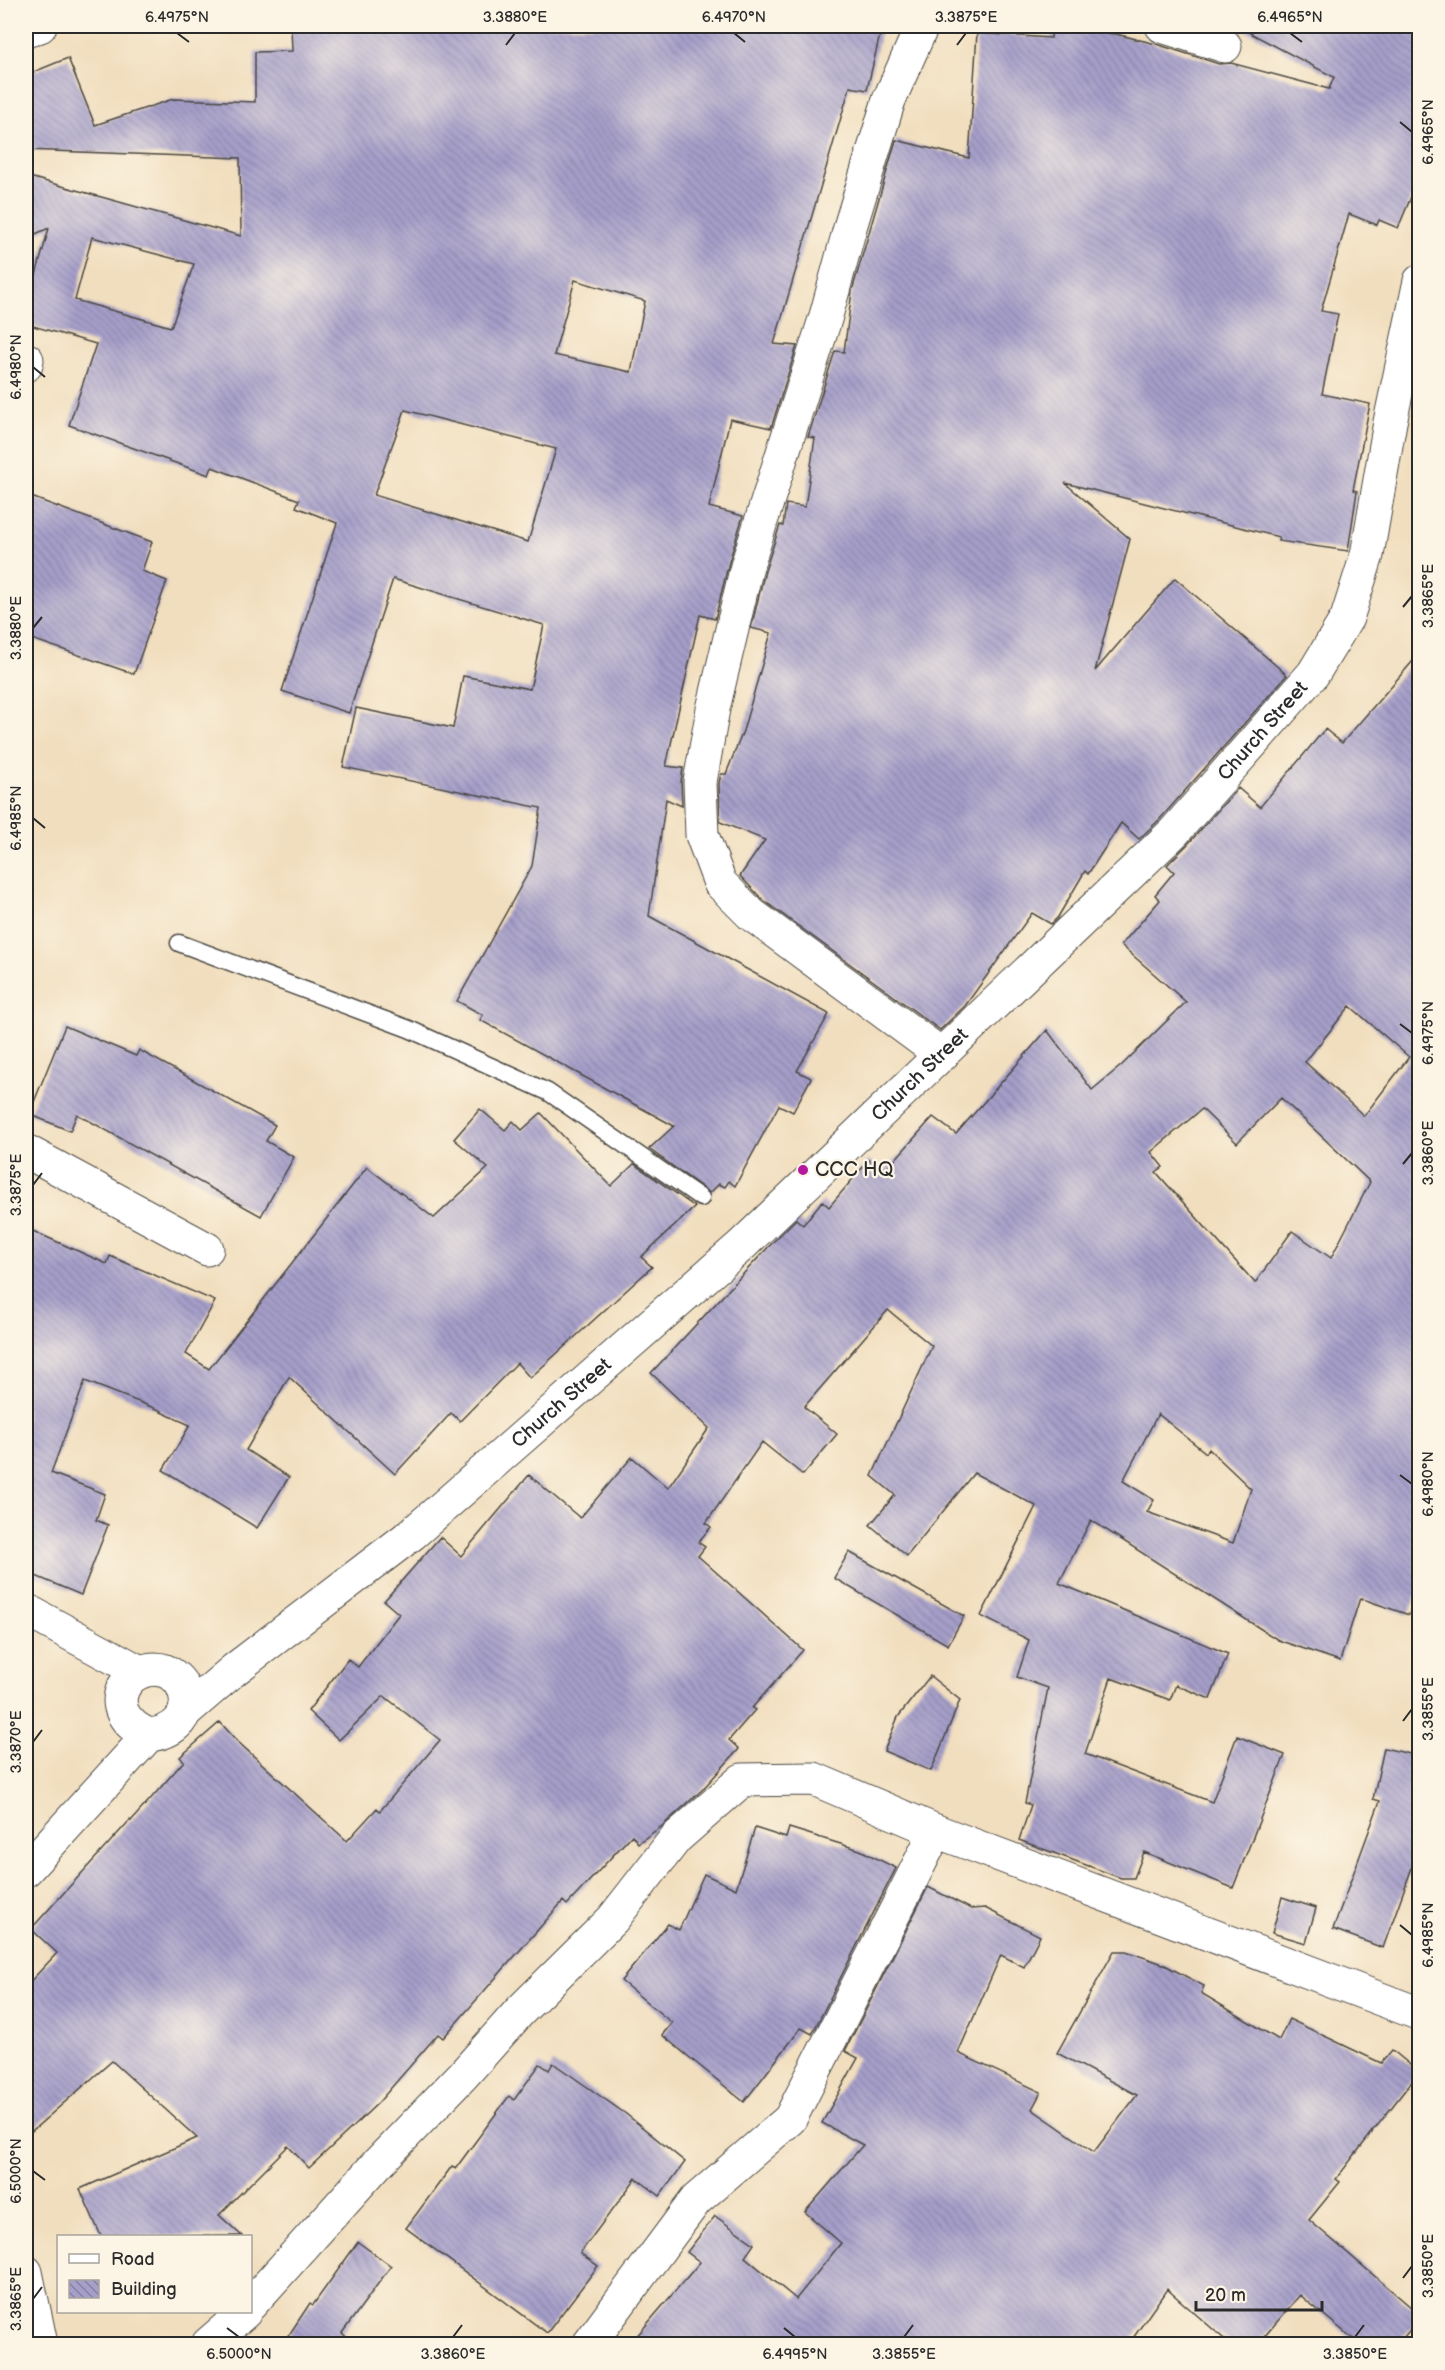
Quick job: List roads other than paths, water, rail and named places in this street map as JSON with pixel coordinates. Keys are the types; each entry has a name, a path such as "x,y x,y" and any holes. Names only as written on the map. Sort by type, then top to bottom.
{"street":[{"path":"26,31 40,26"},
{"path":"922,26 890,100 851,224 826,316 747,566 713,709 700,782 702,835 720,883 751,914 942,1055"},
{"path":"1162,26 1225,46"},
{"name":"Church Street","path":"186,1711 235,1669 421,1527 742,1245 1174,832 1313,675 1347,618 1367,555 1390,422 1419,281"},
{"path":"26,1151 207,1249"},
{"path":"26,1610 140,1672"},
{"path":"154,1669 168,1672 179,1681 186,1695 186,1711 178,1725 165,1734 149,1735 136,1730 126,1720 121,1707 121,1693 128,1680 140,1672 154,1669"},
{"path":"26,1870 149,1735"},
{"path":"252,2303 377,2164 520,2011 612,1919 676,1839 742,1780 814,1779 936,1831 1419,2014"},
{"path":"589,2344 696,2200 790,2119 936,1831"},
{"path":"26,2272 41,2344"},
{"path":"208,2344 244,2313"}],"lane":[{"path":"179,943 409,1029 548,1092 701,1198"}],"place":[{"name":"CCC HQ","path":"803,1170"}]}
